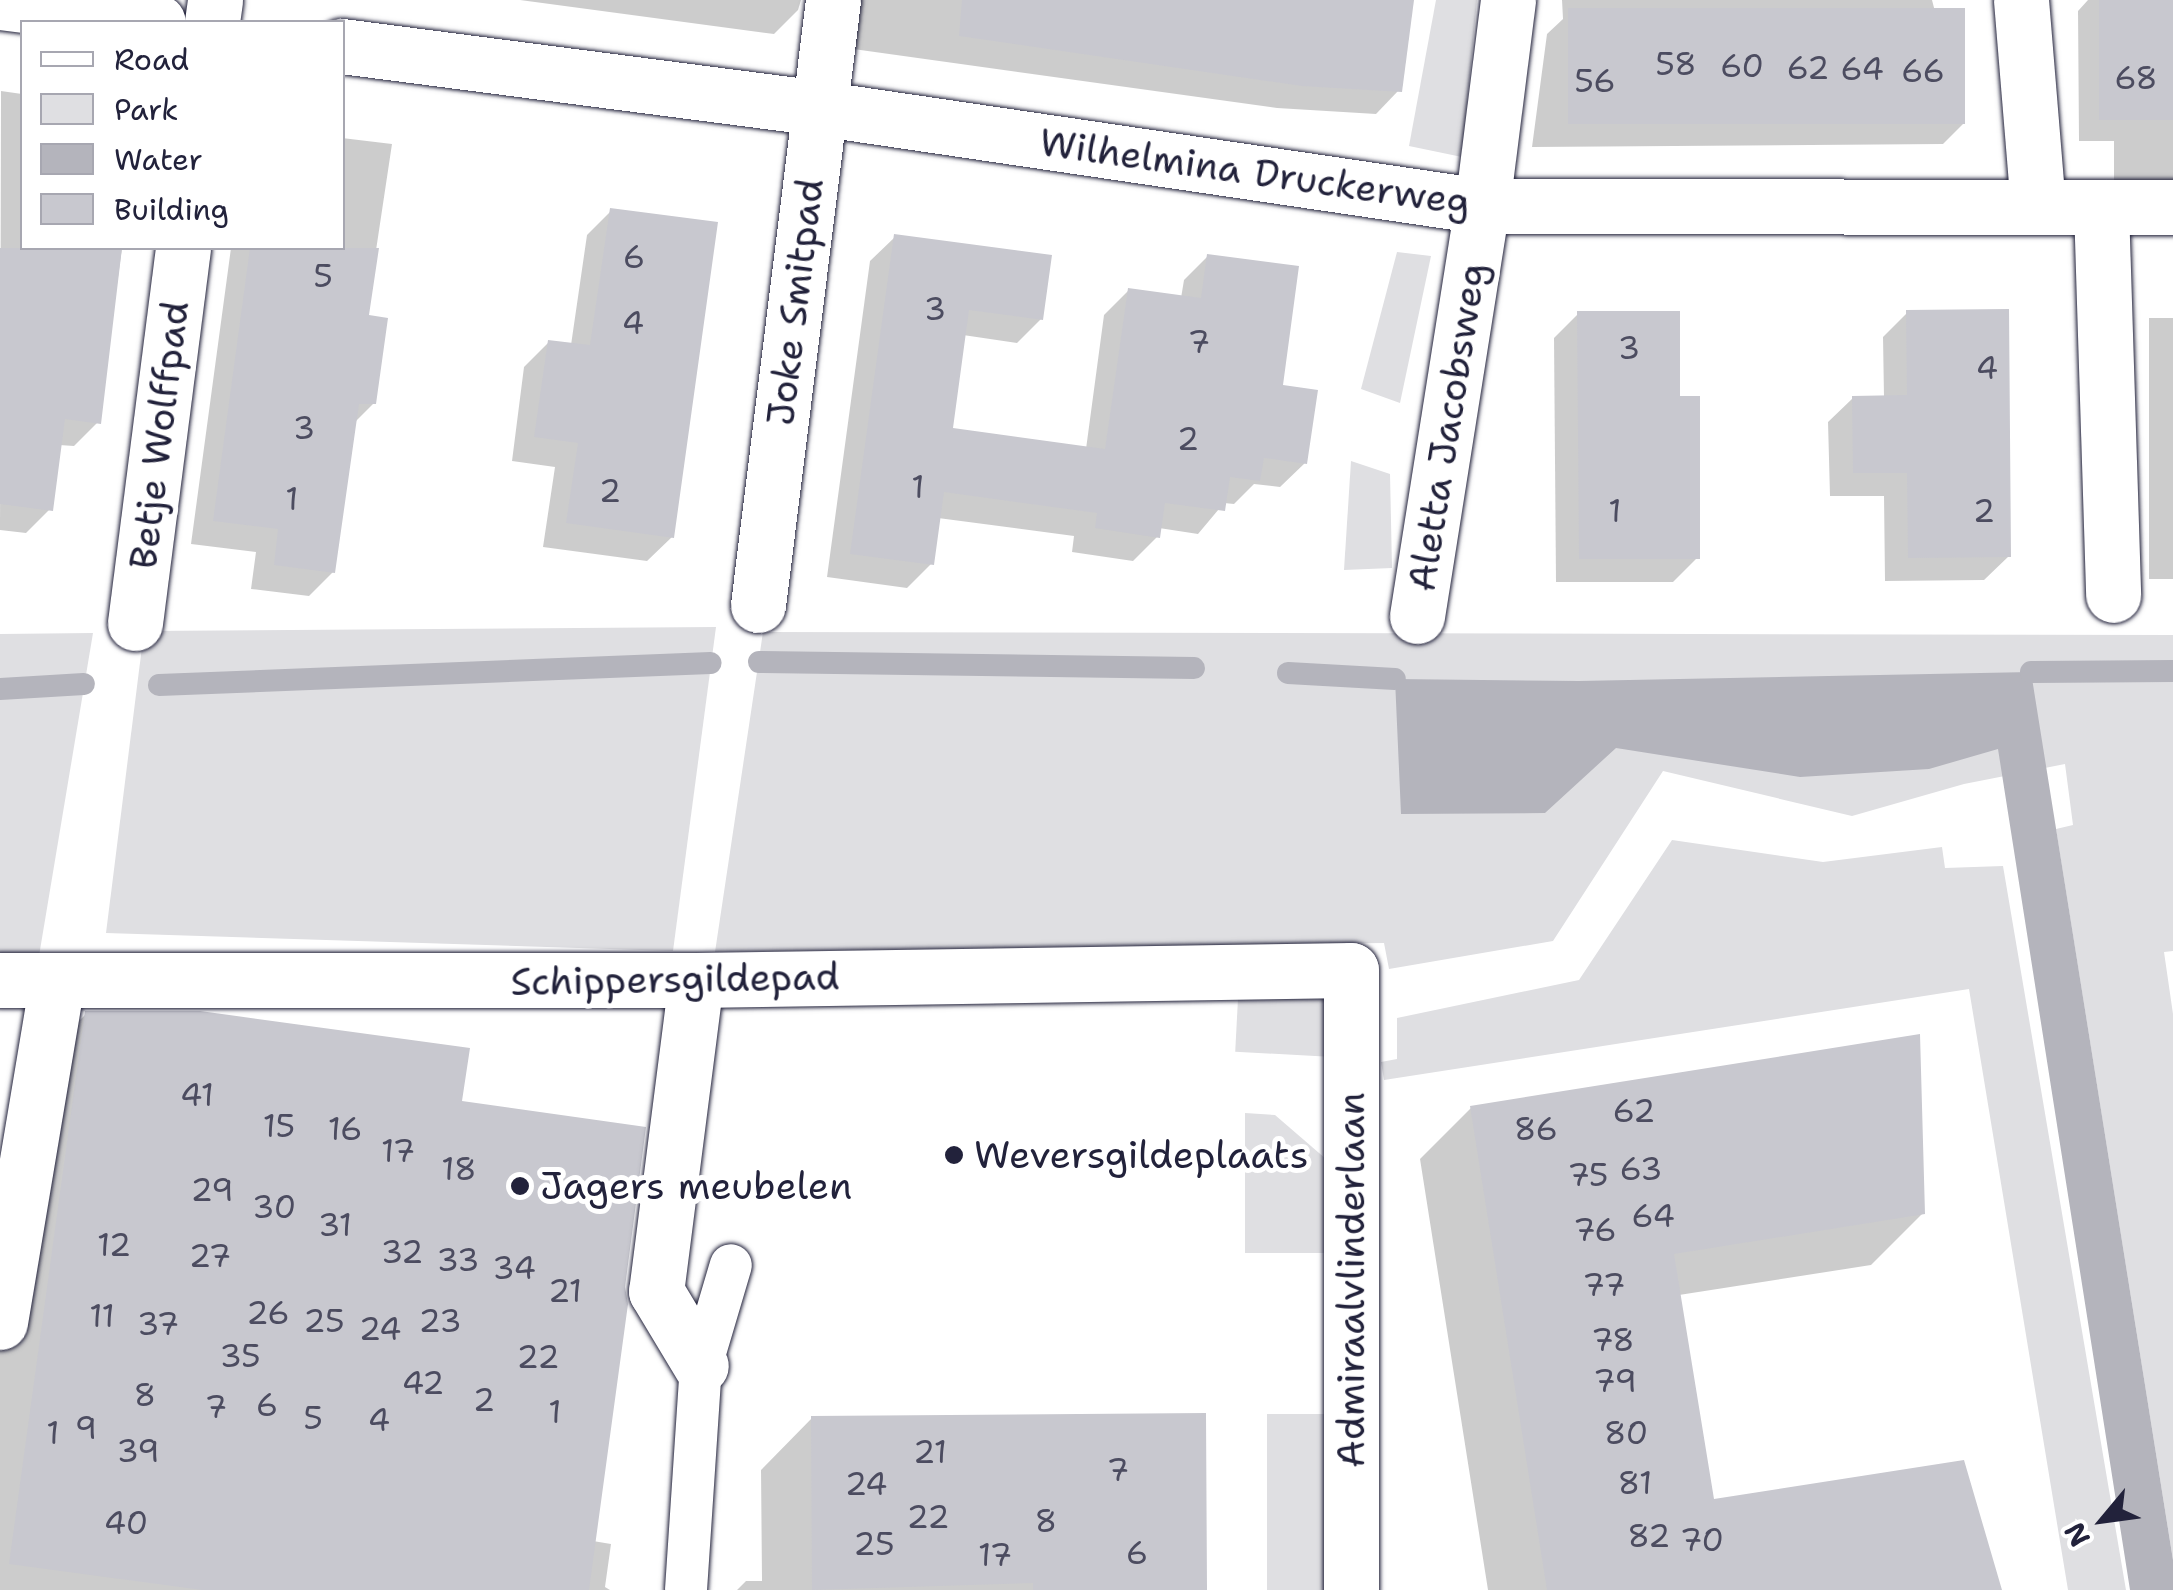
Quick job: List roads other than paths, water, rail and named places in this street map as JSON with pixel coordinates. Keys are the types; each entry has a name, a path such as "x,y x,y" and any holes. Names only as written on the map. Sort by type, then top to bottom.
{"street":[{"name":"Joke Smitpad","path":"758,605 833,0"},
{"name":"Aletta Jacobsweg","path":"1417,616 1482,206 1508,0"},
{"path":"2020,0 2038,206"},
{"path":"0,2 142,20"},
{"name":"Wilhelmina Druckerweg","path":"345,46 818,108 1482,206 2173,207"},
{"path":"2101,207 2113,595"},
{"name":"Betje Wolffpad","path":"135,623 183,250"},
{"name":"Schippersgildepad","path":"0,980 696,980 1351,970"},
{"name":"Admiraalvlinderlaan","path":"1351,970 1352,1590"},
{"path":"696,980 656,1291 700,1366"},
{"path":"0,1322 57,982"}],"lane":[{"path":"686,1590 700,1366 731,1266"}],"water":[{"path":"2031,672 2173,1560 2173,1590 2130,1590 1998,749 1929,769 1800,777 1616,748 1545,813 1401,814 1395,679 1579,681"}],"waterway":[{"path":"759,662 1194,668"},
{"path":"159,685 711,663"},
{"path":"2031,672 2173,671"},
{"path":"1288,673 1395,679"},
{"path":"0,689 84,684"}],"place":[{"name":"Weversgildeplaats","path":"954,1155"},
{"name":"Jagers meubelen","path":"520,1186"}]}
